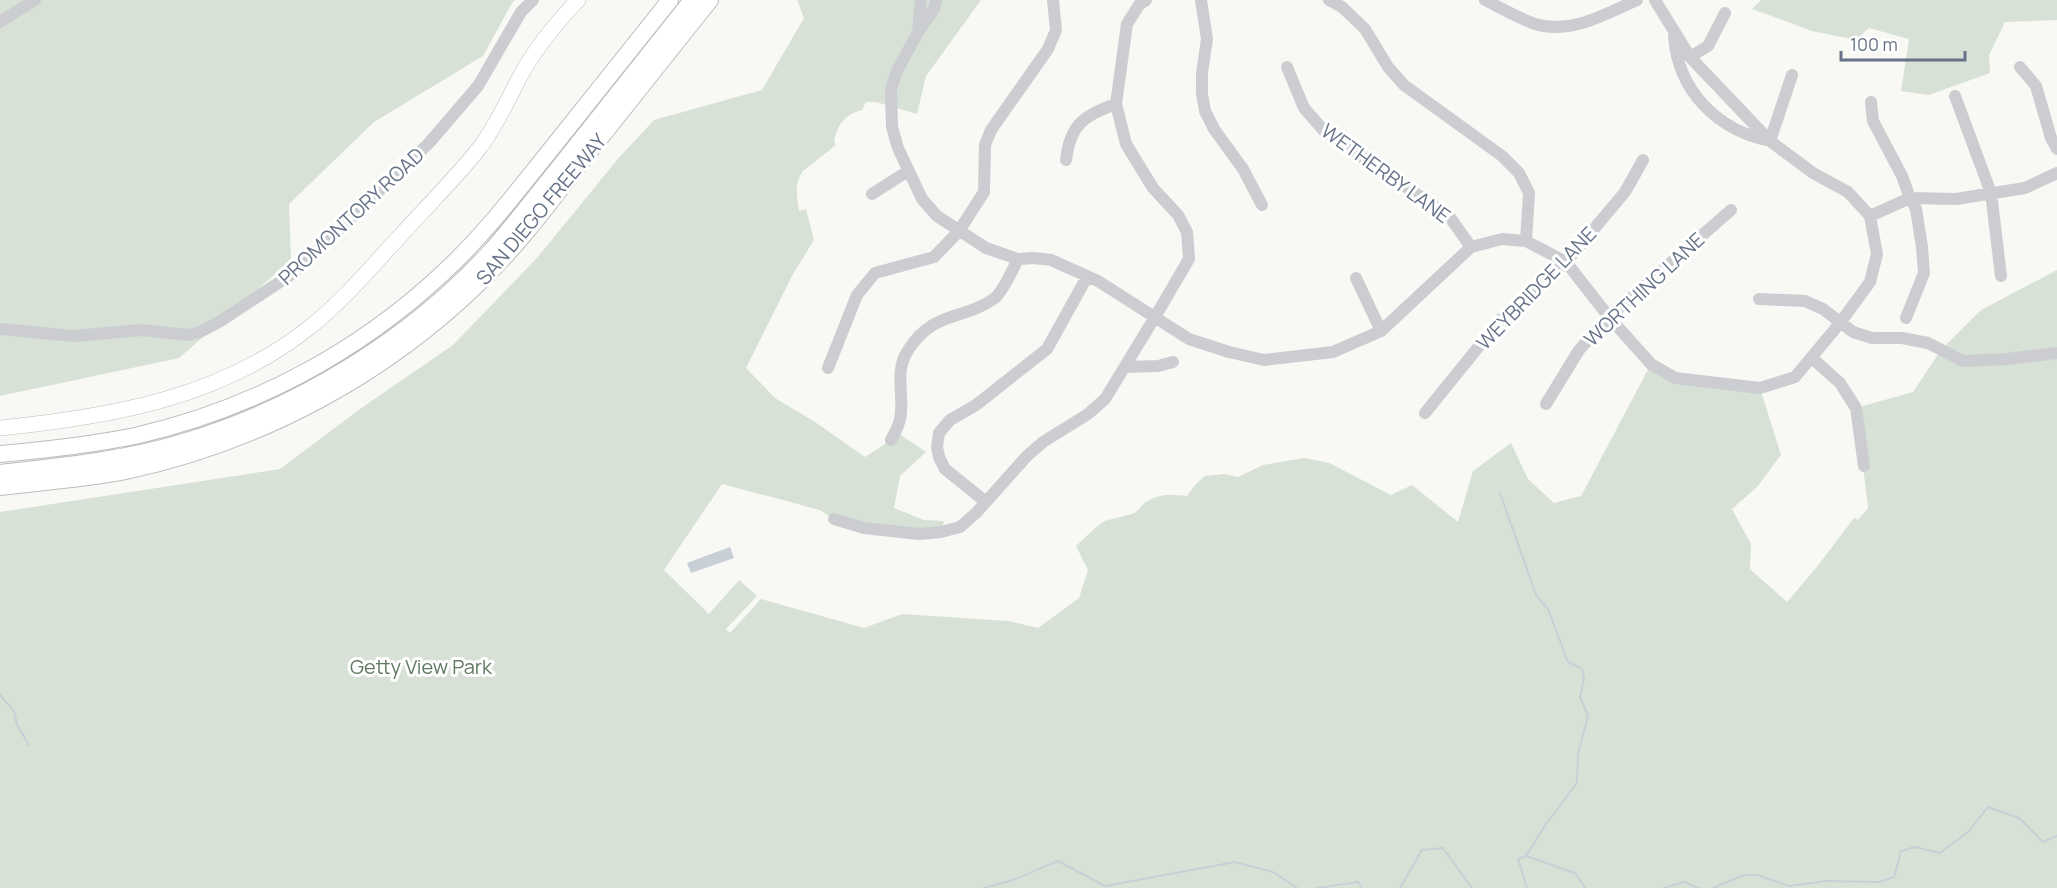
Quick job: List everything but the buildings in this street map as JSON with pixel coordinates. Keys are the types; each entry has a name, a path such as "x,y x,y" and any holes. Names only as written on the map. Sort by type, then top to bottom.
{"highway":[{"name":"SAN DIEGO FREEWAY","path":"0,454 84,445 137,435 197,419 275,387 366,335 418,295 469,247 517,191 670,0"},
{"path":"0,464 122,449 199,428 240,413 287,391 360,350 428,298 465,265 506,219 681,0"},
{"path":"0,473 102,461 186,441 262,413 324,381 369,354 402,331 491,251 692,0"},
{"name":"SAN DIEGO FREEWAY","path":"0,487 114,473 148,466 219,444 292,415 373,369 460,301 510,250 710,0"}],"main road":[{"path":"0,428 85,418 137,408 190,393 254,364 294,339 326,313 357,283 480,148 500,117 533,56 550,31 576,1"}],"street":[{"path":"0,21 35,0"},
{"name":"PROMONTORY ROAD","path":"0,329 73,336 142,330 187,335 204,331 219,322 295,272 429,142 478,86 521,12 533,0"},
{"path":"918,32 921,0"},
{"path":"936,0 934,9 918,32 897,71 891,89 892,127 908,171 922,199 938,216 986,248 1018,259 1051,260 1098,281 1189,339 1264,360 1332,352 1381,331 1471,247 1502,239 1526,241 1566,262 1650,364 1675,378 1760,388 1795,377 1840,323 1870,282 1877,254 1870,216 1848,192 1813,173 1770,141 1689,57 1655,0"},
{"path":"828,368 857,295 875,273 934,257 959,231 984,192 985,145 991,130 1048,49 1056,30 1053,0"},
{"path":"834,519 864,528 919,534 960,527 1027,456 1043,442 1088,414 1105,399 1190,259 1186,232 1178,214 1153,188 1126,144 1116,104 1127,24 1139,5 1146,0"},
{"path":"1201,0 1207,39 1202,73 1205,111 1214,129 1244,169 1262,206"},
{"path":"1329,0 1342,7 1365,29 1388,67 1404,85 1502,156 1519,173 1529,193 1526,241"},
{"path":"1485,0 1536,24 1560,28 1581,24 1637,0"},
{"path":"1689,57 1708,46 1725,13"},
{"path":"1674,31 1682,70 1702,104 1733,129 1770,141"},
{"name":"WETHERBY LANE","path":"1287,66 1304,108 1325,132 1449,216 1471,247"},
{"path":"2020,67 2036,86 2051,138 2057,149"},
{"path":"1770,141 1792,75"},
{"path":"1955,96 1991,193 2001,276"},
{"path":"1871,102 1873,121 1902,176 1916,209 1924,273 1906,318"},
{"path":"1066,160 1068,143 1080,123 1091,113 1116,104"},
{"name":"WEYBRIDGE LANE","path":"1425,413 1501,319 1566,262 1625,192 1643,160"},
{"path":"872,194 908,171"},
{"path":"1870,216 1910,198 1956,199 2025,188 2057,173"},
{"name":"WORTHING LANE","path":"1546,404 1579,350 1609,317 1731,210"},
{"path":"891,440 900,418 900,376 905,354 918,336 934,322 984,304 997,296 1018,259"},
{"path":"986,502 945,469 937,447 939,433 944,426 976,405 1047,349 1087,277"},
{"path":"1356,279 1381,331"},
{"path":"1759,299 1805,301 1823,309 1853,332 1872,338 1902,338 1928,343 1963,361 2057,353"},
{"path":"1812,358 1840,383 1856,408 1864,466"},
{"path":"1125,367 1158,366 1173,362"}],"green space":[{"path":"0,0 515,0 483,56 374,122 289,204 291,260 179,358 0,396"},
{"name":"Getty View Park","path":"797,0 981,0 926,76 917,114 876,102 866,102 862,110 846,118 840,125 834,142 836,145 803,171 797,185 799,211 806,209 814,240 793,274 746,368 775,398 815,422 865,457 891,440 895,431 926,452 900,476 894,508 924,520 944,521 941,532 834,519 820,510 722,484 664,570 709,614 739,580 757,596 726,629 730,633 761,599 864,628 902,614 1008,621 1038,628 1079,598 1088,570 1076,546 1102,523 1136,512 1156,497 1187,496 1205,476 1224,474 1238,477 1263,465 1305,458 1329,463 1391,495 1412,485 1458,522 1473,471 1511,443 1528,479 1554,503 1581,496 1651,364 1675,378 1760,388 1781,455 1757,487 1732,509 1751,544 1750,569 1787,602 1854,518 1858,520 1868,508 1856,408 1913,392 1941,350 1981,310 2057,270 2057,888 0,888 0,512 280,469 360,409 453,345 537,258 617,160 654,120 762,90 804,18"},
{"path":"1761,0 2057,0 2057,20 2005,22 1989,55 1990,73 1929,95 1901,91 1909,39 1869,28 1856,40 1812,31 1752,9"}],"shaded area":[{"path":"730,547 734,558 691,573 687,563"}],"waterway":[{"path":"1500,493 1536,595 1548,609 1568,662 1582,669 1584,678 1580,697 1588,716 1578,754 1577,783 1546,824 1526,856"},
{"path":"0,695 14,711 17,725 29,745"},
{"path":"1713,888 1744,875 1757,875 1789,886 1826,881 1879,882 1894,877 1901,851 1915,847 1940,853 1969,831 1988,807 2019,818 2043,842 2057,836"},
{"path":"1400,888 1422,850 1443,848 1472,888"},
{"path":"1527,888 1518,859 1526,856 1575,873 1585,888"},
{"path":"984,888 1013,880 1058,861 1105,886 1235,862 1273,872 1297,888"},
{"path":"1317,888 1358,882 1362,888"},
{"path":"1664,888 1684,882 1699,888"}]}
